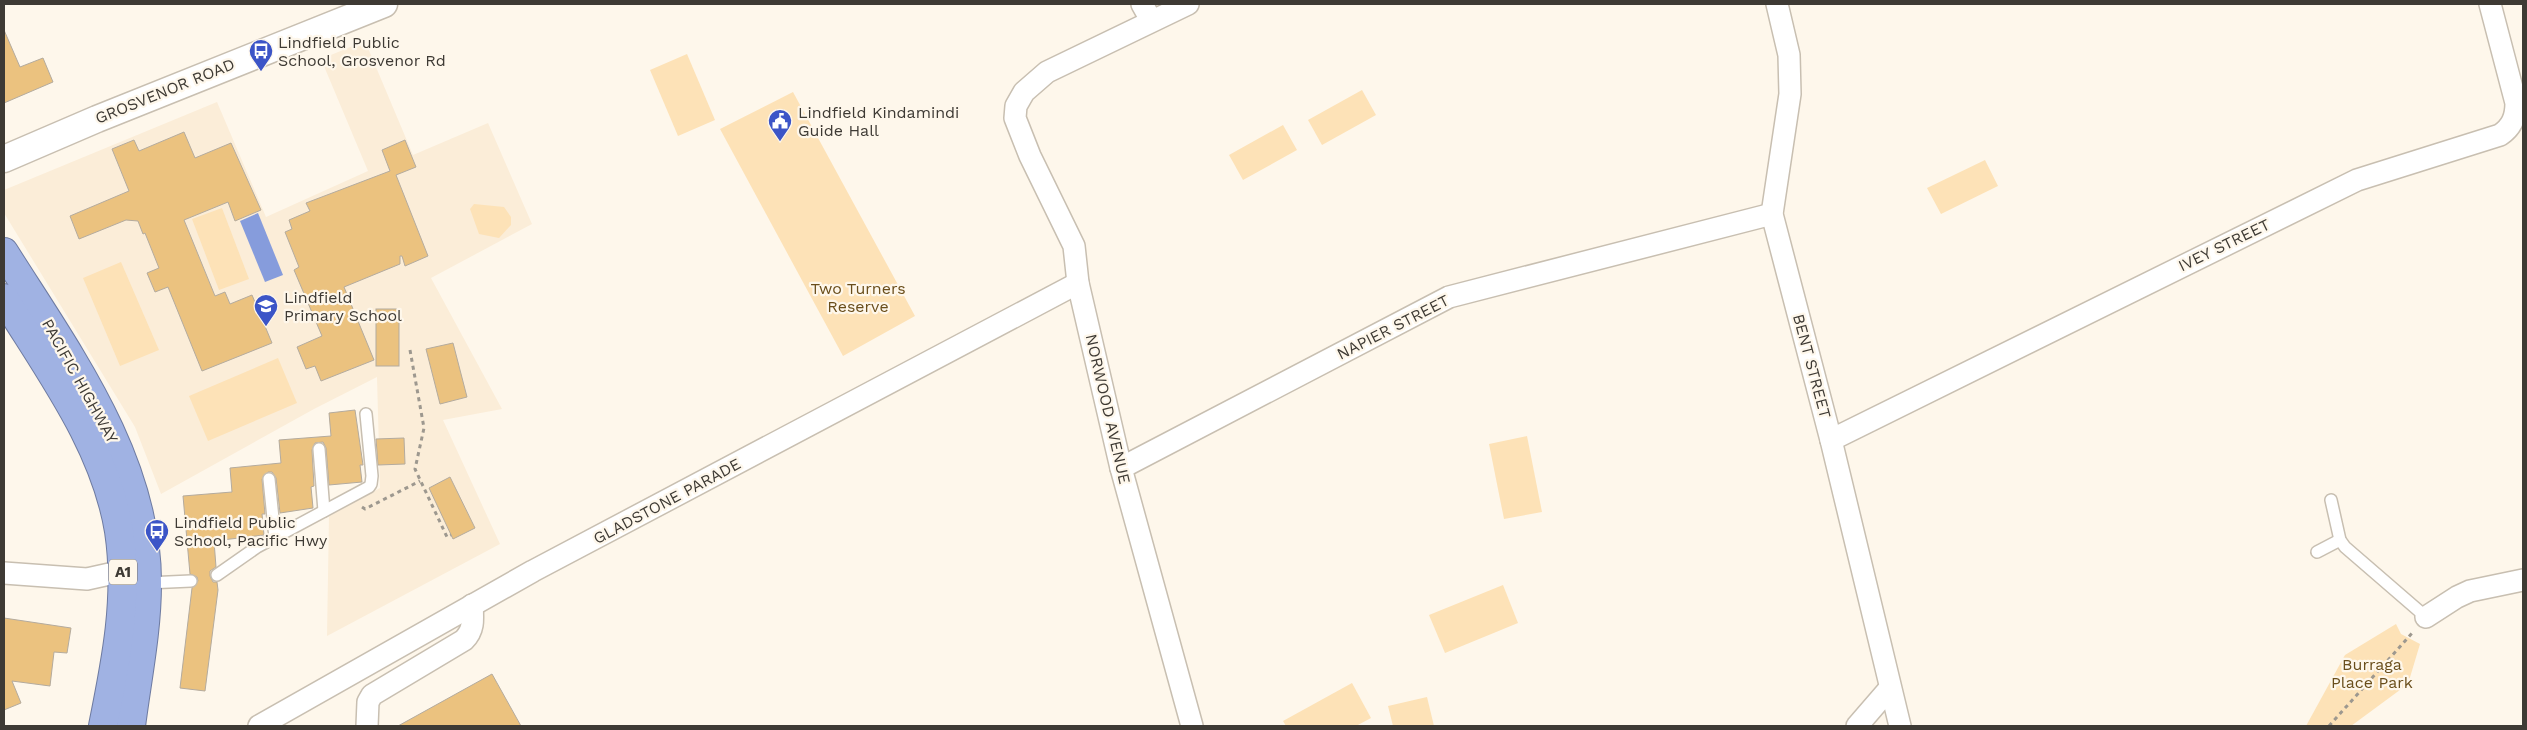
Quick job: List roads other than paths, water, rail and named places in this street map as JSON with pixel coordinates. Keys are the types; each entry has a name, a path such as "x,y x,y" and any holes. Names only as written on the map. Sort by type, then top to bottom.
{"highway":[{"name":"PACIFIC HIGHWAY","path":"4,252 58,338 109,427 130,478 142,527 147,583 146,615 131,726"},
{"name":"PACIFIC HIGHWAY","path":"4,298 81,423 108,487 119,530 123,571 118,651 103,726"}],"street":[{"name":"GROSVENOR ROAD","path":"4,160 97,119 384,4"},
{"path":"1147,12 1188,4"},
{"name":"BENT STREET","path":"1777,4 1789,55 1790,94 1772,214 1831,440 1900,726"},
{"name":"IVEY STREET","path":"1831,440 2357,180 2500,135 2508,130 2514,116 2516,103 2490,4"},
{"name":"NORWOOD AVENUE","path":"1147,12 1047,72 1029,87 1019,99 1014,118 1018,131 1074,246 1078,283 1121,468 1192,726"},
{"name":"NAPIER STREET","path":"1121,468 1449,297 1772,214"},
{"name":"GLADSTONE PARADE","path":"260,726 472,605 1078,283"},
{"path":"4,573 87,580 123,571"},
{"path":"2426,617 2470,591 2523,580"},
{"path":"367,726 368,702 372,694 464,640 473,626 472,605"},
{"path":"1857,726 1890,689"}],"lane":[{"path":"217,575 275,538 372,484 366,414"},
{"path":"319,449 324,511"},
{"path":"270,479 275,538"},
{"path":"2331,500 2340,540 2426,617"},
{"path":"2317,552 2340,540"},
{"path":"147,583 191,581"}],"water":[{"path":"258,213 283,275 265,282 240,221"}],"place":[{"name":"Lindfield Public School, Grosvenor Rd","path":"261,72"},
{"name":"Lindfield Kindamindi Guide Hall","path":"780,142"},
{"name":"Lindfield Primary School","path":"266,327"},
{"name":"Lindfield Public School, Pacific Hwy","path":"157,552"}],"park label":[{"name":"Two Turners Reserve","path":"858,297"},
{"name":"Burraga Place Park","path":"2372,673"}]}
